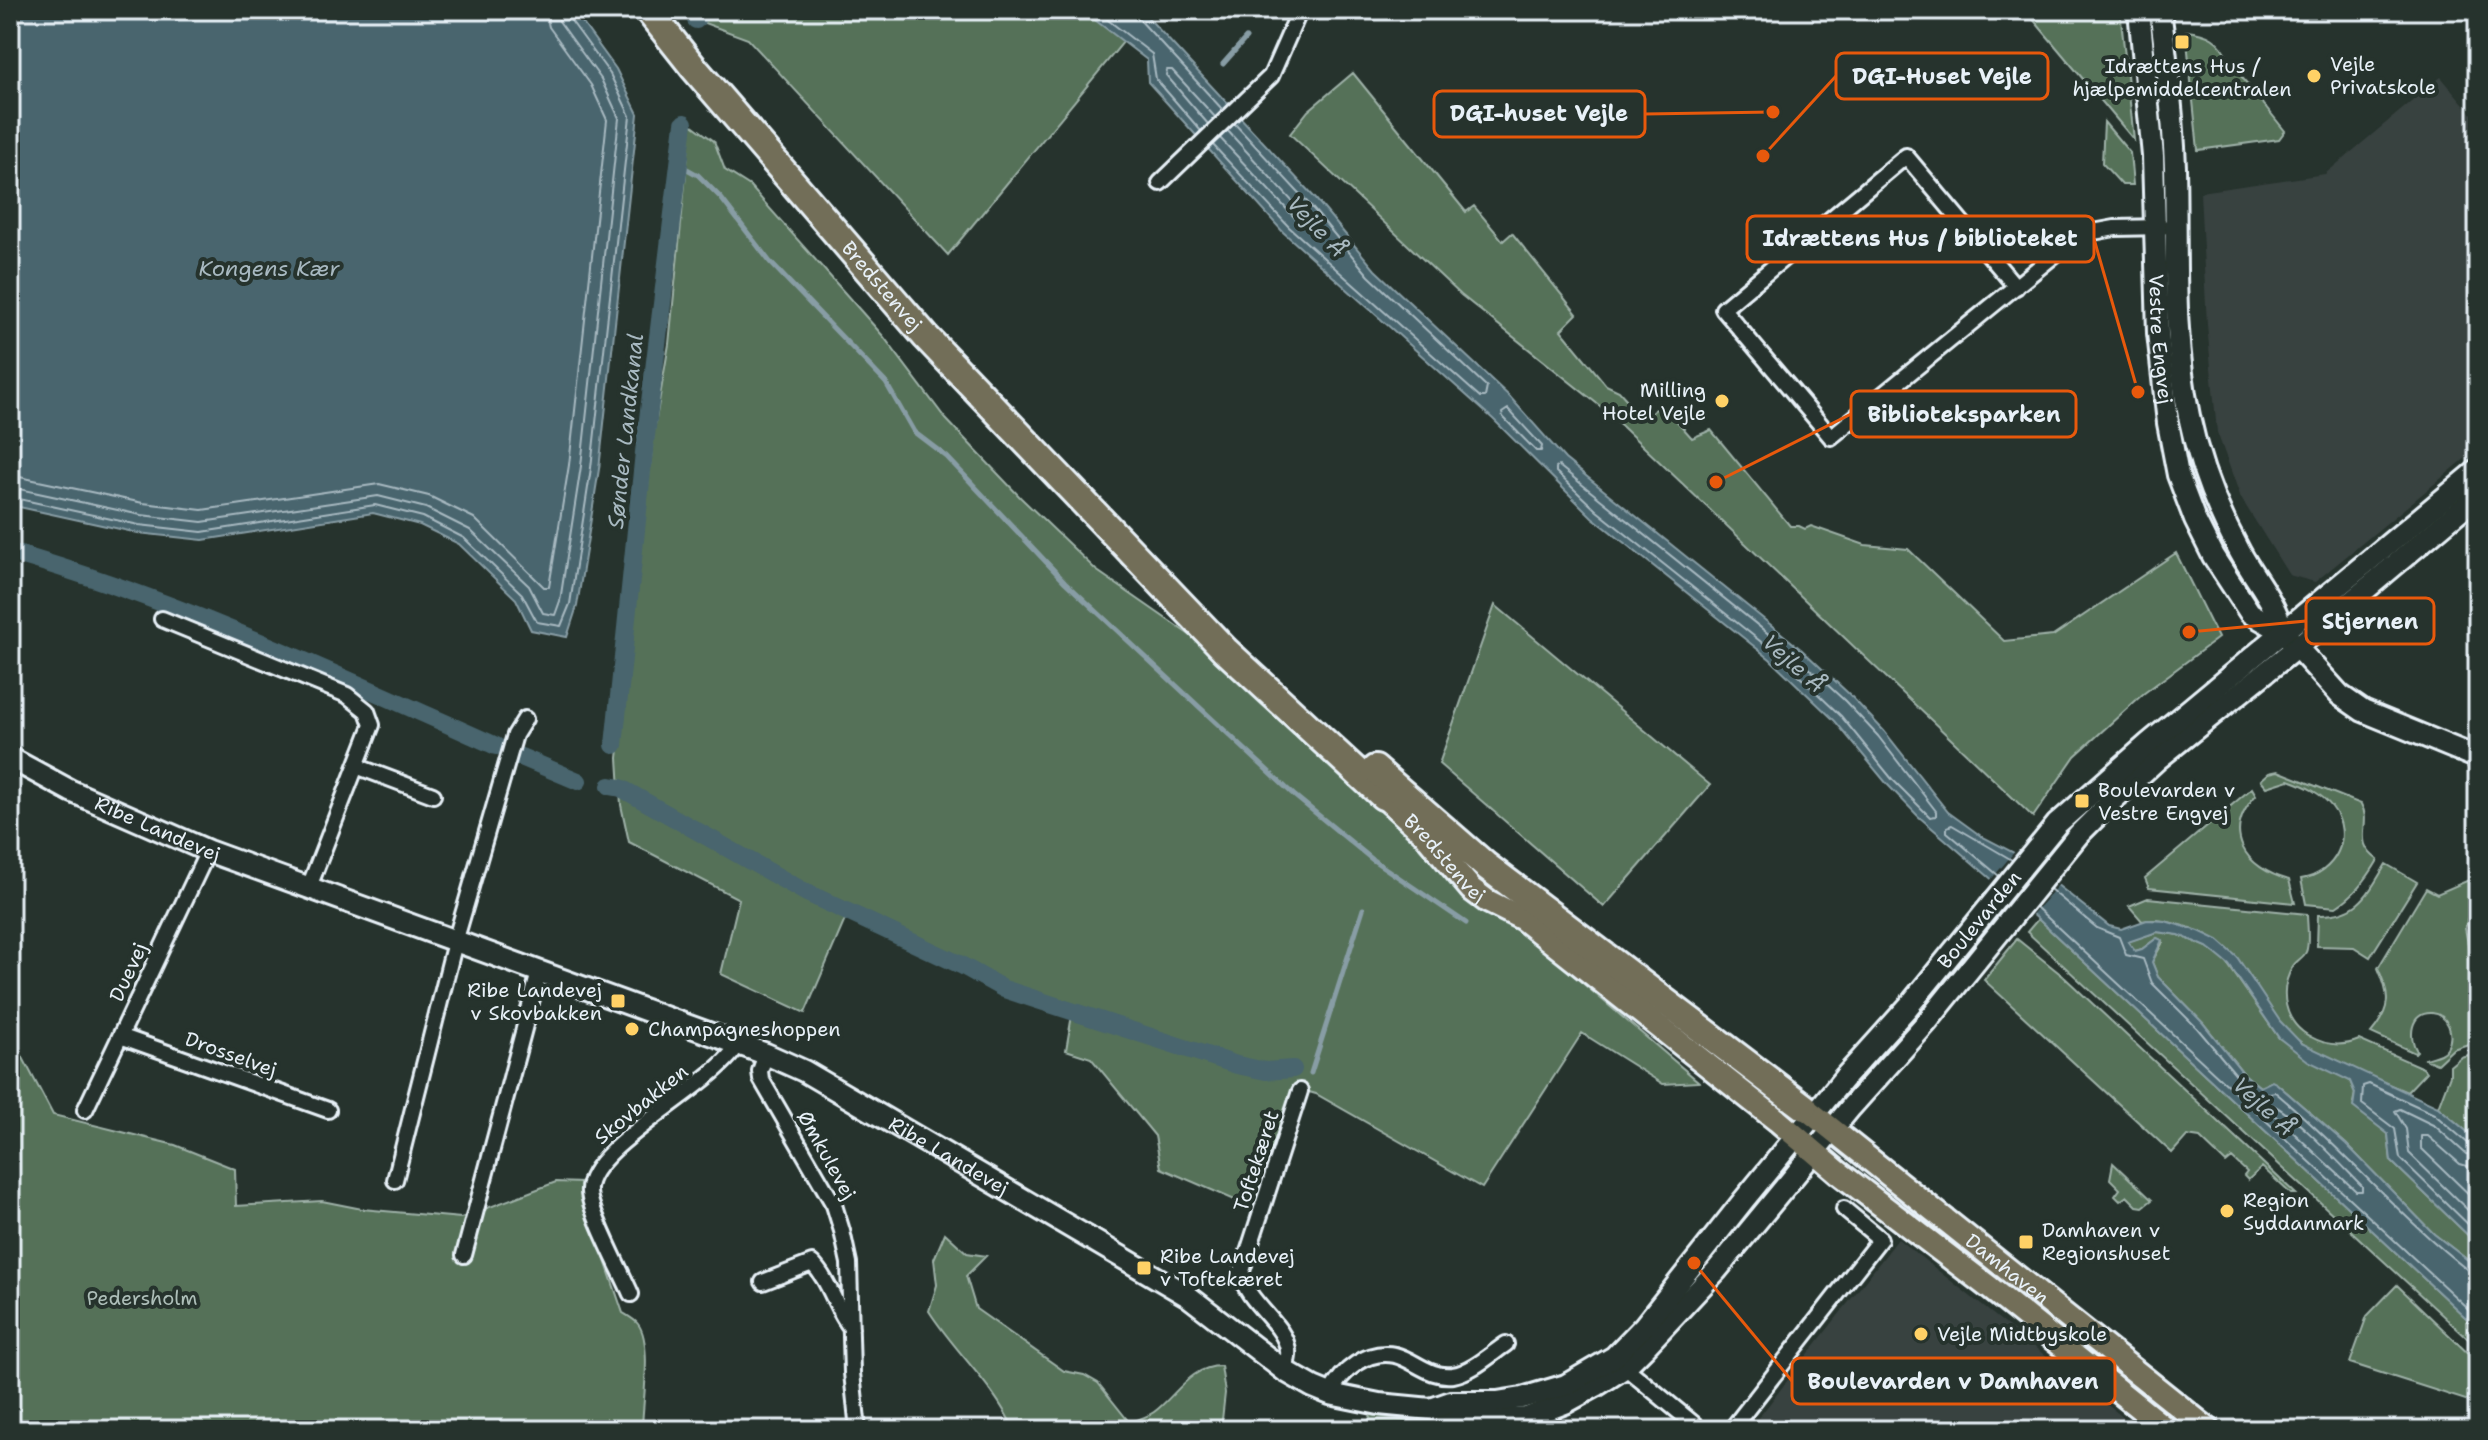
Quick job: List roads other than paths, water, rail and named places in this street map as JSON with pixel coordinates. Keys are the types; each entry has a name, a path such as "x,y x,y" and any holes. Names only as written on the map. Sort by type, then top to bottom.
{"highway":[{"name":"Bredstenvej","path":"648,10 694,68 926,337 1225,650 1383,796"},
{"name":"Bredstenvej","path":"1131,551 1485,865 1809,1111"}],"main road":[{"name":"Vestre Engvej","path":"2139,10 2151,119 2158,333 2168,423 2178,475 2195,520 2250,613 2289,640 2331,687 2363,711 2478,758"},
{"name":"Vestre Engvej","path":"2160,10 2172,130 2182,374 2202,470 2224,523 2278,613 2289,640"},
{"name":"Boulevarden","path":"1526,1415 1565,1403 1619,1362 1716,1271 1833,1129 1927,1022 2079,834 2478,470"},
{"name":"Boulevarden","path":"1619,1362 1809,1111 1908,1007 2057,824 2093,790 2478,495"},
{"name":"Ribe Landevej","path":"10,758 71,791 208,851 766,1054 804,1071 1188,1296 1285,1371 1330,1394 1379,1404 1431,1409 1451,1417 1495,1420 1526,1415"},
{"name":"Bredstenvej","path":"1383,796 1424,833 1471,889 1523,919 1792,1133"},
{"name":"Damhaven","path":"1809,1111 2209,1430"},
{"name":"Damhaven","path":"1792,1133 2167,1430"}],"street":[{"path":"1160,183 1271,76 1300,10"},
{"path":"2016,287 1906,156 1723,309 1831,437 2016,287 2058,252 2088,233 2115,228 2176,226"},
{"path":"162,619 347,695 367,711 372,725 309,887"},
{"path":"395,1180 455,942 515,735 525,719"},
{"path":"356,766 433,795"},
{"name":"Duevej","path":"85,1110 208,851"},
{"path":"464,1255 539,972"},
{"name":"Drosselvej","path":"120,1036 328,1110"},
{"name":"Skovbakken","path":"631,1294 594,1209 588,1191 591,1179 602,1161 731,1058 738,1044"},
{"name":"Ømkulevej","path":"766,1054 760,1071 761,1079 834,1205 842,1231 849,1263 858,1430"},
{"name":"Toftekæret","path":"1285,1371 1288,1350 1280,1333 1244,1289 1241,1274 1300,1091"},
{"path":"1731,1430 1880,1239 1844,1209"},
{"name":"Ømkulevej","path":"763,1282 812,1263 820,1271 840,1315 851,1329"},
{"path":"1330,1394 1351,1367 1380,1354 1396,1355 1435,1374 1453,1375 1469,1369 1506,1344"},
{"path":"1619,1362 1701,1430"}],"water":[{"name":"Kongens Kær","path":"10,10 573,10 616,69 638,114 599,469 577,606 567,637 531,630 516,599 459,544 420,525 373,513 203,540 138,533 10,505"},
{"name":"Vejle Å","path":"1082,10 1141,10 1315,198 1375,270 1510,397 1565,459 1802,650 1884,731 1948,812 1981,836 2022,857 2109,926 2121,929 2147,920 2165,921 2218,940 2237,957 2280,1021 2301,1043 2438,1107 2478,1141 2478,1245 2391,1161 2388,1134 2353,1107 2355,1093 2350,1081 2308,1061 2279,1038 2229,965 2207,947 2179,935 2157,932 2128,942 2135,951 2157,938 2162,940 2152,962 2158,977 2203,1023 2244,1074 2260,1087 2272,1081 2276,1083 2346,1144 2434,1234 2478,1268 2478,1329 2038,919 1918,816 1835,721 1770,659 1592,517 1493,419 1283,232 1148,82 1147,60"}],"waterway":[{"name":"Sønder Landkanal","path":"696,20 699,10"},
{"path":"1223,64 1246,38"},
{"name":"Sønder Landkanal","path":"614,745 644,452 684,123"},
{"path":"678,164 698,175 721,198 770,262 886,383 914,432 947,457 1065,582 1295,796 1373,860 1466,923"},
{"name":"Sønder Landkanal","path":"10,552 73,571 196,616 496,746"},
{"name":"Sønder Landkanal","path":"521,757 578,781"},
{"path":"610,786 621,788 805,892 961,965 1004,989 1237,1065 1266,1071 1293,1069"},
{"path":"1311,1073 1363,909"}],"place":[{"name":"Idrættens Hus / hjælpemiddelcentralen","path":"2182,42"},
{"name":"Vejle Privatskole","path":"2314,76"},
{"name":"DGI-huset Vejle","path":"1773,112"},
{"name":"DGI-Huset Vejle","path":"1763,156"},
{"name":"Idrættens Hus / biblioteket","path":"2138,392"},
{"name":"Milling Hotel Vejle","path":"1722,401"},
{"name":"Biblioteksparken","path":"1716,482"},
{"name":"Stjernen","path":"2189,632"},
{"name":"Boulevarden v Vestre Engvej","path":"2082,801"},
{"name":"Ribe Landevej v Skovbakken","path":"618,1001"},
{"name":"Champagneshoppen","path":"632,1029"},
{"name":"Region Syddanmark","path":"2227,1211"},
{"name":"Damhaven v Regionshuset","path":"2026,1242"},
{"name":"Boulevarden v Damhaven","path":"1694,1263"},
{"name":"Ribe Landevej v Toftekæret","path":"1144,1268"},
{"name":"Vejle Midtbyskole","path":"1921,1334"}],"park label":[{"name":"Pedersholm","path":"142,1298"}]}
